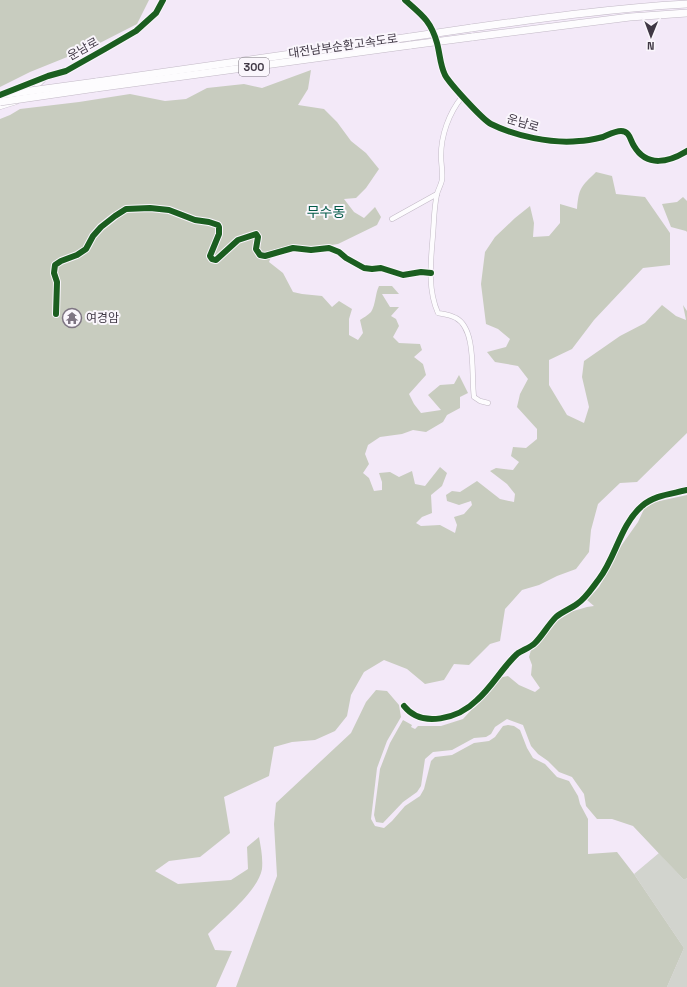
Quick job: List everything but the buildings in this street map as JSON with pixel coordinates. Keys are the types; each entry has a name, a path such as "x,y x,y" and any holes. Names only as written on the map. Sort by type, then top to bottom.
{"highway":[{"name":"대전남부순환고속도로","path":"0,102 96,85 554,16 687,4"},
{"name":"대전남부순환고속도로","path":"0,95 96,85 644,15 687,13"}],"street":[{"name":"운남로","path":"0,95 48,76 66,71 136,31 156,14 163,0"},
{"name":"운남로","path":"406,0 426,18 437,44 440,61 446,76 462,97 489,123 502,129 538,140 568,142 590,140 620,131 629,136 641,155 654,160 665,161 687,152"},
{"name":"운남로","path":"0,107 17,102 30,93 48,76"},
{"path":"462,97 454,107 447,123 441,144 443,172 442,182 437,194 431,286 438,313 457,318 465,326 472,354 474,397 480,402 488,403"},
{"path":"392,219 437,194"},
{"path":"56,314 55,265 61,261 77,256 86,249 93,236 101,227 126,209 150,208 169,210 195,220 218,225 219,234 210,256 212,259 216,260 238,240 256,234 258,237 256,249 260,256 294,248 311,250 329,248 339,252 346,258 364,268 381,268 403,275 421,272 431,273"},
{"path":"404,706 411,713 428,720 452,715 477,701 518,654 534,644 546,627 557,616 583,599 605,570 628,524 638,509 648,501 659,496 687,490"}],"shaded area":[{"path":"0,0 149,0 137,24 92,47 30,72 0,87"},
{"path":"311,70 308,89 298,105 324,109 337,122 351,141 366,153 379,169 366,188 356,198 344,199 354,212 364,218 375,207 381,217 377,225 338,244 311,248 291,246 274,250 269,262 283,273 293,292 322,296 332,307 339,301 352,309 349,319 349,335 358,340 363,333 360,320 371,312 379,286 392,286 399,294 382,294 390,307 399,307 391,316 396,319 399,326 393,337 399,343 420,344 422,350 414,357 423,364 426,375 409,394 414,404 421,413 441,410 428,395 440,385 454,384 459,375 468,393 460,397 460,408 447,415 443,422 426,432 413,430 402,434 380,437 368,445 365,454 369,464 363,473 369,478 374,491 382,490 382,482 379,473 390,472 399,477 412,471 415,484 425,486 440,467 447,473 442,486 431,495 432,513 422,517 416,523 421,526 440,525 455,533 457,525 454,517 464,514 472,505 471,501 459,505 447,501 446,495 452,491 460,492 477,481 500,499 514,502 515,494 507,484 490,471 496,468 513,470 519,462 511,456 513,447 526,448 537,439 537,429 517,407 520,394 528,379 518,366 495,362 487,352 506,347 510,339 498,329 486,324 481,284 485,252 495,237 530,206 534,223 533,237 549,236 560,223 560,204 577,209 582,188 596,172 612,176 616,194 645,197 670,233 670,265 643,268 594,320 572,349 549,360 549,385 567,415 584,423 589,407 582,377 584,361 620,336 645,323 662,305 676,316 686,320 683,305 687,311 687,433 637,482 620,483 598,504 591,530 589,552 576,569 539,585 522,590 505,609 500,641 490,644 469,665 454,664 444,680 425,684 407,669 384,660 364,672 351,695 347,716 335,731 315,740 292,742 274,747 269,776 224,797 230,833 200,857 169,861 155,871 178,884 231,880 248,869 247,847 259,837 262,869 259,877 240,904 208,934 215,950 232,951 216,987 0,987 0,119 20,109 130,94 165,101 186,99 207,88 244,84 262,88"},
{"path":"683,197 687,201 687,232 671,227 662,204 677,202"},
{"path":"687,495 687,878 684,880 633,826 612,819 597,819 586,806 584,794 572,777 559,772 538,754 531,746 523,725 507,719 495,727 491,734 486,737 474,738 452,750 433,752 425,759 421,786 417,792 403,802 383,823 376,822 374,815 380,769 390,743 403,720 412,725 411,727 415,729 418,726 441,726 463,719 486,694 498,678 508,676 519,685 535,692 540,688 531,675 532,665 529,657 531,650 554,623 570,612 594,606 587,600 599,587 621,546 638,522 644,509 655,502"},
{"path":"376,690 387,691 399,705 401,717 387,741 377,768 371,819 375,826 384,828 405,806 420,796 424,789 431,761 435,757 452,755 474,743 489,741 495,737 503,726 514,726 520,730 527,748 533,758 545,764 557,777 569,781 578,796 580,804 588,819 588,854 617,852 634,874 684,948 667,987 236,987 277,876 274,824 276,803 351,733 366,702"},
{"path":"659,853 684,880 687,878 687,987 667,987 684,948 634,874"}],"cycle path":[{"path":"0,95 48,76 66,71 136,31 156,13 163,0"},
{"path":"405,0 421,14 432,29 435,35 442,67 448,80 474,109 491,124 511,132 534,138 568,142 588,140 624,131 628,134 639,153 645,158 659,161 673,158 687,151"},
{"path":"56,314 57,282 54,273 55,265 77,255 86,249 93,236 101,227 126,209 150,208 169,210 195,220 218,225 219,234 210,256 212,259 216,260 238,240 256,234 258,237 256,249 260,255 265,256 293,248 311,250 329,248 339,252 346,258 364,268 381,268 403,275 421,272 431,273"},
{"path":"404,706 412,713 420,717 430,719 451,716 461,712 477,700 517,654 535,643 556,617 580,602 586,596 605,570 628,522 642,506 652,499 687,490"}],"place":[{"name":"여경암","path":"72,318"}],"district":[{"name":"무수동","path":"326,212"}]}
